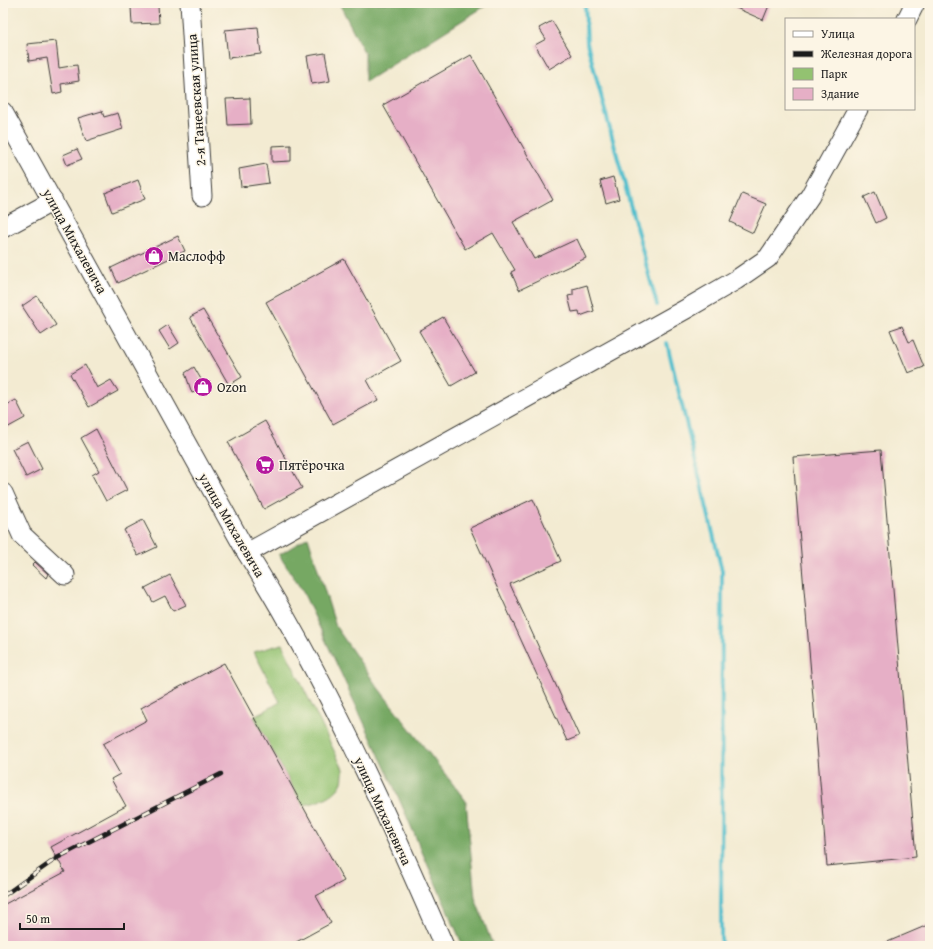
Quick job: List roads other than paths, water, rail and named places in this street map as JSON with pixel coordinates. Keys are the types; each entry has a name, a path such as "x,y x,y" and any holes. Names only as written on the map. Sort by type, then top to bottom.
{"street":[{"name":"2-я Танеевская улица","path":"190,3 202,196"},
{"path":"908,18 915,3"},
{"path":"247,553 686,309 736,280 768,258 810,196 857,110"},
{"name":"улица Михалевича","path":"3,112 23,151 53,201 247,553 284,615 346,732 444,946"},
{"path":"3,228 53,201"},
{"path":"3,493 22,535 65,575"}],"waterway":[{"path":"585,3 587,43 657,305"},
{"path":"667,343 722,571 721,946"}],"railway":[{"path":"3,896 57,858 221,774"}],"place":[{"name":"Маслофф","path":"154,256"},
{"name":"Ozon","path":"203,387"},
{"name":"Пятёрочка","path":"265,465"}]}
